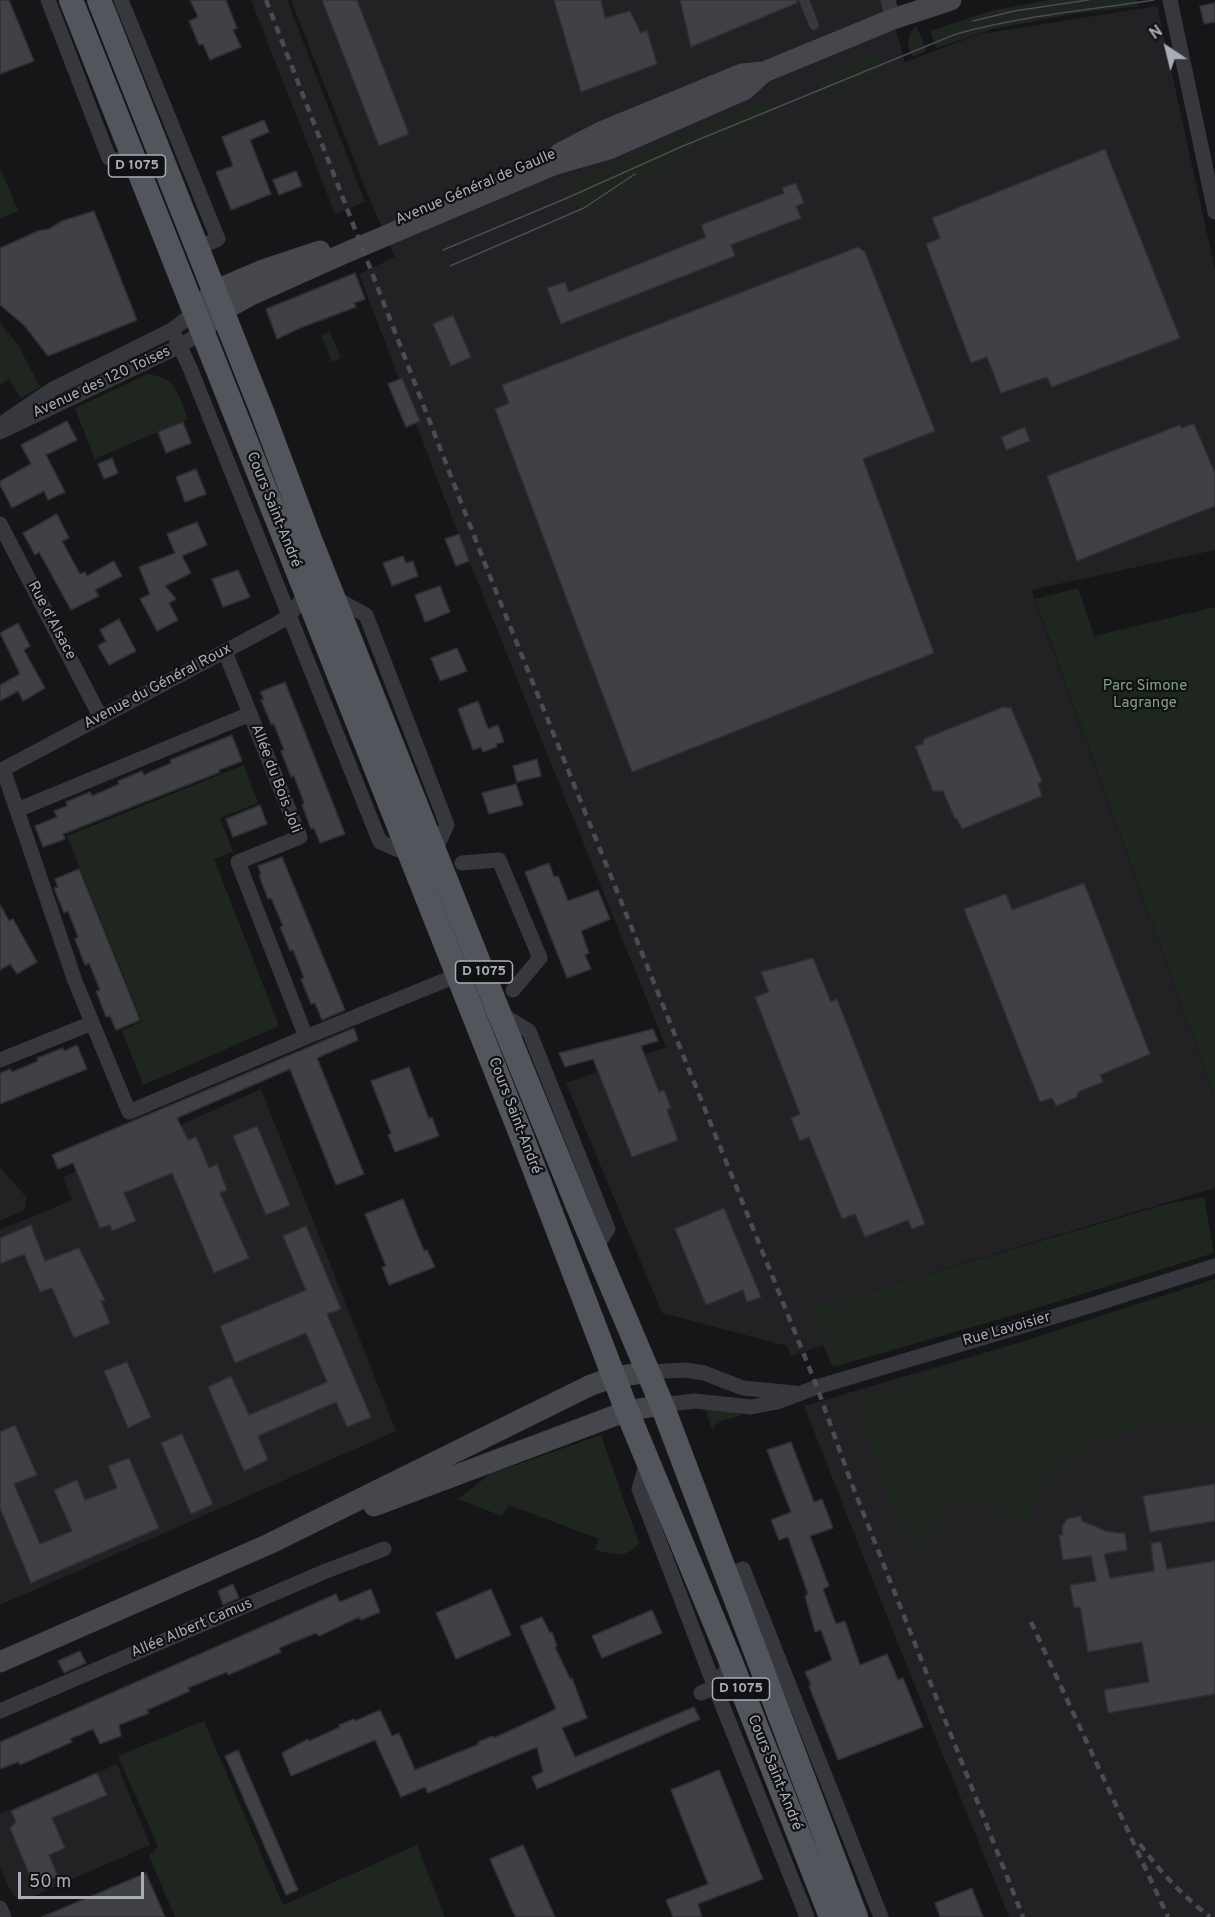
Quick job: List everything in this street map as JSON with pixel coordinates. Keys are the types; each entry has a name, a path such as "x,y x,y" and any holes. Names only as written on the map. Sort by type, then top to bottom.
{"main road":[{"name":"Cours Saint-André","path":"71,0 411,855 647,1462 730,1662 831,1917"},
{"name":"Cours Saint-André","path":"99,0 499,1013 602,1239 649,1372 856,1917"},
{"name":"Avenue Général de Gaulle","path":"198,322 218,301 263,270 358,238 550,158 601,132 742,74 764,72 890,9 951,0"},
{"path":"0,1662 269,1544 591,1385 614,1377 649,1372"},
{"path":"269,1544 627,1411 662,1405"}],"street":[{"path":"48,0 109,158 136,164"},
{"path":"121,0 218,238 197,248"},
{"path":"804,0 814,25"},
{"path":"1170,0 1215,212"},
{"path":"153,135 178,143"},
{"name":"Avenue des 120 Toises","path":"0,424 53,389 172,330 198,322"},
{"name":"Avenue des 120 Toises","path":"0,432 180,346 198,322"},
{"name":"Cours Saint-André","path":"172,330 380,842 411,855"},
{"name":"Rue d'Alsace","path":"0,524 101,718"},
{"name":"Avenue du Général Roux","path":"1,770 289,616 307,593"},
{"path":"333,597 366,615 447,825 435,850"},
{"name":"Allée du Bois Joli","path":"225,652 300,837 238,862 306,1037"},
{"path":"362,668 392,685"},
{"path":"17,810 250,714"},
{"path":"1,770 17,810 75,981 129,1112 458,975"},
{"path":"462,863 499,860 540,958 513,990"},
{"path":"0,1060 92,1023"},
{"name":"Rue Lavoisier","path":"662,1405 695,1401 751,1407 777,1402 816,1387 1215,1266"},
{"name":"Rue Lavoisier","path":"649,1372 685,1370 704,1373 743,1388 800,1394"},
{"name":"Cours Saint-André","path":"647,1462 639,1489 708,1690 807,1917"},
{"name":"Allée Albert Camus","path":"0,1711 326,1571 384,1549"},
{"path":"726,1576 743,1569 880,1917"},
{"path":"708,1690 730,1662"},
{"path":"844,1888 860,1865"},
{"path":"0,1908 4,1917"}],"shaded area":[{"path":"251,0 287,0 365,202 335,214"},
{"path":"291,0 887,0 905,62 980,34 1157,6 1215,269 1215,550 1031,590 1215,1099 1215,1188 814,1308 823,1345 791,1356 787,1346 662,1313 566,1083 666,1047 455,526 359,274 395,257 369,198"},
{"path":"261,1089 396,1431 0,1605 0,1230 72,1200 63,1177"},
{"path":"0,1167 27,1198 25,1210 0,1221"},
{"path":"1215,1285 1215,1917 1009,1917 804,1406"},
{"path":"117,1764 150,1845 20,1902 11,1892 0,1868 0,1814"}],"green space":[{"path":"1048,0 1137,0 1138,6 1072,14 993,29 936,48 930,31 990,11"},
{"path":"916,26 927,51 912,57 909,37"},
{"path":"877,54 884,70 822,95 815,79"},
{"path":"769,99 775,114 687,152 594,209 580,215 567,185"},
{"path":"0,168 18,211 0,219"},
{"path":"0,323 18,345 40,387 21,398 9,379 0,385"},
{"path":"330,332 341,358 332,362 321,335"},
{"path":"148,374 166,380 176,389 188,419 95,459 75,408"},
{"name":"Parc Simone Lagrange","path":"1078,588 1094,636 1215,607 1215,1098 1035,599"},
{"path":"244,765 258,803 220,818 233,852 214,859 279,1026 143,1085 122,1031 142,1021 67,836"},
{"path":"1204,1197 1214,1253 1024,1312 833,1367 823,1345 813,1308 1170,1203"},
{"path":"1215,1279 1215,1422 1177,1422 1138,1428 1084,1449 1058,1465 1049,1475 1038,1493 1033,1515 1025,1527 997,1508 986,1504 964,1502 954,1505 941,1517 913,1559 879,1472 854,1399 916,1376"},
{"path":"705,1408 742,1414 720,1422 712,1429"},
{"path":"601,1435 639,1543 629,1552 614,1554 595,1550 599,1539 509,1505 502,1516 458,1499 490,1474"},
{"path":"204,1721 283,1905 417,1845 445,1917 175,1917 149,1856 158,1846 118,1756"}],"building":[{"path":"0,0 9,0 34,61 0,74"},
{"path":"190,0 226,0 237,28 233,30 241,47 210,60 203,44 199,45 189,21 198,17"},
{"path":"322,0 357,0 409,134 379,146"},
{"path":"554,0 601,0 605,18 630,11 641,33 647,30 657,64 581,92"},
{"path":"680,0 797,0 797,3 691,47"},
{"path":"1215,3 1215,22 1204,24 1200,6"},
{"path":"264,120 269,132 250,140 271,194 231,210 216,172 233,166 222,137"},
{"path":"1105,149 1180,338 1052,387 1047,377 1001,393 987,357 971,363 926,244 940,238 932,218"},
{"path":"296,171 302,186 279,195 273,180"},
{"path":"796,183 804,203 796,206 801,218 731,245 735,256 561,324 547,288 565,282 569,292 706,237 701,225 784,193 782,188"},
{"path":"94,211 137,320 48,356 24,325 0,305 0,248 38,231 49,229 62,221"},
{"path":"858,247 865,252 935,431 863,459 934,653 632,772 495,409 509,403 502,385"},
{"path":"355,273 365,299 354,303 356,307 277,339 266,309"},
{"path":"453,315 471,357 451,366 433,324"},
{"path":"402,378 420,421 406,427 388,384"},
{"path":"67,421 77,440 46,455 65,492 48,500 44,491 12,508 0,481 31,464 21,445"},
{"path":"183,422 191,443 166,453 158,432"},
{"path":"1194,424 1215,473 1215,506 1077,561 1047,476 1180,425 1181,428"},
{"path":"1025,427 1030,441 1006,450 1001,437"},
{"path":"112,458 118,473 104,479 98,464"},
{"path":"196,469 206,494 185,502 176,477"},
{"path":"57,514 69,538 62,541 80,574 85,572 87,576 114,561 122,576 95,590 99,596 71,610 39,552 35,555 23,533"},
{"path":"197,522 207,545 182,556 191,573 165,586 176,599 169,603 178,620 157,631 140,599 150,594 139,567 175,553 167,534"},
{"path":"459,534 469,561 456,566 445,539"},
{"path":"403,556 406,563 413,561 418,576 392,586 383,563"},
{"path":"238,570 250,597 223,607 212,579"},
{"path":"440,586 450,612 425,622 415,595"},
{"path":"119,619 136,651 109,665 98,646 106,641 100,630"},
{"path":"18,623 30,646 24,650 45,688 23,701 18,691 0,701 0,685 20,674 0,633"},
{"path":"457,648 467,671 440,681 431,658"},
{"path":"285,682 345,834 320,843 314,828 311,829 294,776 291,777 281,751 284,750 274,724 271,724 261,700 264,699 260,692"},
{"path":"478,701 488,729 498,725 504,742 483,752 481,747 473,750 458,709"},
{"path":"1003,707 1011,708 1042,781 1038,784 1042,796 962,829 943,791 933,791 915,746 923,744 924,739"},
{"path":"232,735 242,761 219,770 220,772 63,834 65,839 43,847 35,826 57,817 54,811 67,806 66,802 90,792 92,796 119,784 118,781 142,771 144,775 171,763 170,760"},
{"path":"537,759 541,776 517,782 513,766"},
{"path":"516,784 523,805 489,814 482,793"},
{"path":"260,805 267,824 233,837 226,819"},
{"path":"282,857 345,1010 322,1020 315,1003 311,1004 293,950 290,951 280,927 283,926 271,898 268,899 259,875 261,874 258,866"},
{"path":"549,863 554,877 558,876 568,901 598,890 610,919 581,931 589,953 585,955 591,969 567,978 525,872"},
{"path":"79,869 140,1020 116,1030 110,1016 106,1017 96,991 100,990 89,963 85,965 68,911 64,913 54,888 58,887 55,879"},
{"path":"1084,883 1150,1054 1100,1075 1103,1082 1078,1092 1077,1097 1056,1106 1052,1098 1040,1102 964,909 1006,894 1012,910"},
{"path":"0,904 9,921 13,919 37,962 17,974 10,964 0,970"},
{"path":"813,958 831,1002 837,999 925,1224 912,1229 908,1220 865,1237 855,1214 842,1219 809,1137 800,1141 791,1118 800,1114 755,997 769,992 761,972"},
{"path":"354,1028 358,1040 317,1058 364,1174 336,1185 290,1069 177,1118 188,1140 196,1137 209,1168 217,1164 227,1190 220,1193 249,1258 214,1273 172,1173 124,1193 136,1221 112,1231 110,1225 100,1228 73,1163 58,1169 52,1155"},
{"path":"653,1029 658,1041 641,1046 659,1092 664,1090 671,1108 667,1110 678,1140 632,1157 593,1059 565,1067 559,1053"},
{"path":"77,1045 87,1069 0,1104 0,1073 10,1069 12,1072 38,1061 37,1058"},
{"path":"409,1067 429,1119 432,1117 439,1136 395,1152 388,1135 391,1133 371,1081"},
{"path":"257,1126 290,1205 266,1215 233,1136"},
{"path":"403,1199 424,1251 427,1250 435,1267 389,1285 382,1267 386,1266 365,1214"},
{"path":"724,1208 761,1297 747,1302 743,1290 706,1305 675,1229"},
{"path":"31,1225 45,1261 79,1248 105,1300 101,1301 110,1323 74,1338 52,1288 40,1292 24,1254 0,1264 0,1238"},
{"path":"306,1226 341,1309 327,1314 371,1417 347,1427 336,1402 258,1436 268,1460 244,1471 208,1387 231,1376 249,1415 327,1382 306,1333 235,1363 220,1326 306,1290 283,1236"},
{"path":"127,1362 151,1417 128,1428 104,1371"},
{"path":"15,1425 37,1475 14,1484 40,1544 72,1531 54,1490 77,1480 85,1500 117,1488 108,1466 129,1458 159,1528 31,1583 0,1508 0,1432"},
{"path":"182,1434 213,1504 191,1514 161,1443"},
{"path":"791,1442 814,1502 822,1499 833,1528 810,1536 829,1586 823,1589 836,1624 845,1621 860,1665 887,1654 898,1680 903,1678 923,1727 838,1760 805,1672 832,1660 821,1630 815,1632 805,1596 808,1594 788,1537 779,1540 771,1520 791,1512 767,1450"},
{"path":"1215,1484 1215,1521 1150,1532 1143,1496"},
{"path":"1081,1516 1082,1521 1106,1531 1125,1533 1127,1550 1104,1554 1110,1578 1154,1571 1151,1543 1161,1542 1167,1569 1215,1561 1215,1694 1108,1713 1104,1690 1149,1682 1142,1642 1088,1652 1080,1607 1074,1608 1070,1585 1096,1581 1091,1556 1063,1560 1059,1535 1063,1535 1062,1527 1067,1519"},
{"path":"233,1584 239,1598 223,1605 218,1591"},
{"path":"371,1589 380,1612 361,1620 359,1617 319,1636 316,1633 279,1648 281,1652 228,1675 227,1672 188,1688 190,1691 147,1710 149,1713 119,1725 121,1736 100,1744 93,1729 70,1739 72,1742 20,1765 18,1762 0,1769 0,1742 336,1594 340,1602"},
{"path":"491,1589 511,1635 456,1659 436,1613"},
{"path":"652,1610 662,1633 602,1658 592,1636"},
{"path":"542,1617 550,1633 552,1632 557,1646 555,1647 570,1679 572,1678 587,1718 562,1728 575,1757 694,1707 700,1719 537,1789 532,1777 543,1772 537,1747 428,1793 425,1787 401,1797 375,1740 291,1776 282,1753 308,1739 309,1741 340,1727 339,1725 380,1710 392,1736 399,1733 415,1770 479,1744 478,1742 493,1736 494,1738 556,1709 520,1626"},
{"path":"80,1651 86,1663 64,1673 58,1661"},
{"path":"238,1750 298,1890 286,1895 225,1756"},
{"path":"719,1770 763,1879 698,1904 702,1917 673,1917 666,1900 708,1884 671,1790"},
{"path":"97,1773 107,1795 52,1818 65,1848 49,1855 58,1876 34,1886 10,1828 16,1822 11,1811"},
{"path":"523,1845 555,1917 516,1917 513,1912 490,1859"},
{"path":"146,1873 165,1917 42,1917"},
{"path":"972,1888 983,1917 940,1917 935,1903"}],"tram line":[{"path":"973,21 1014,11 1088,0"},
{"path":"443,250 683,146 956,34 1030,18 1154,0"},
{"path":"450,266 584,208 635,174"}],"railway":[{"path":"266,0 487,569 817,1387 851,1482 1023,1917"},
{"path":"1031,1622 1168,1917"},
{"path":"1140,1844 1172,1883 1210,1917"}]}
